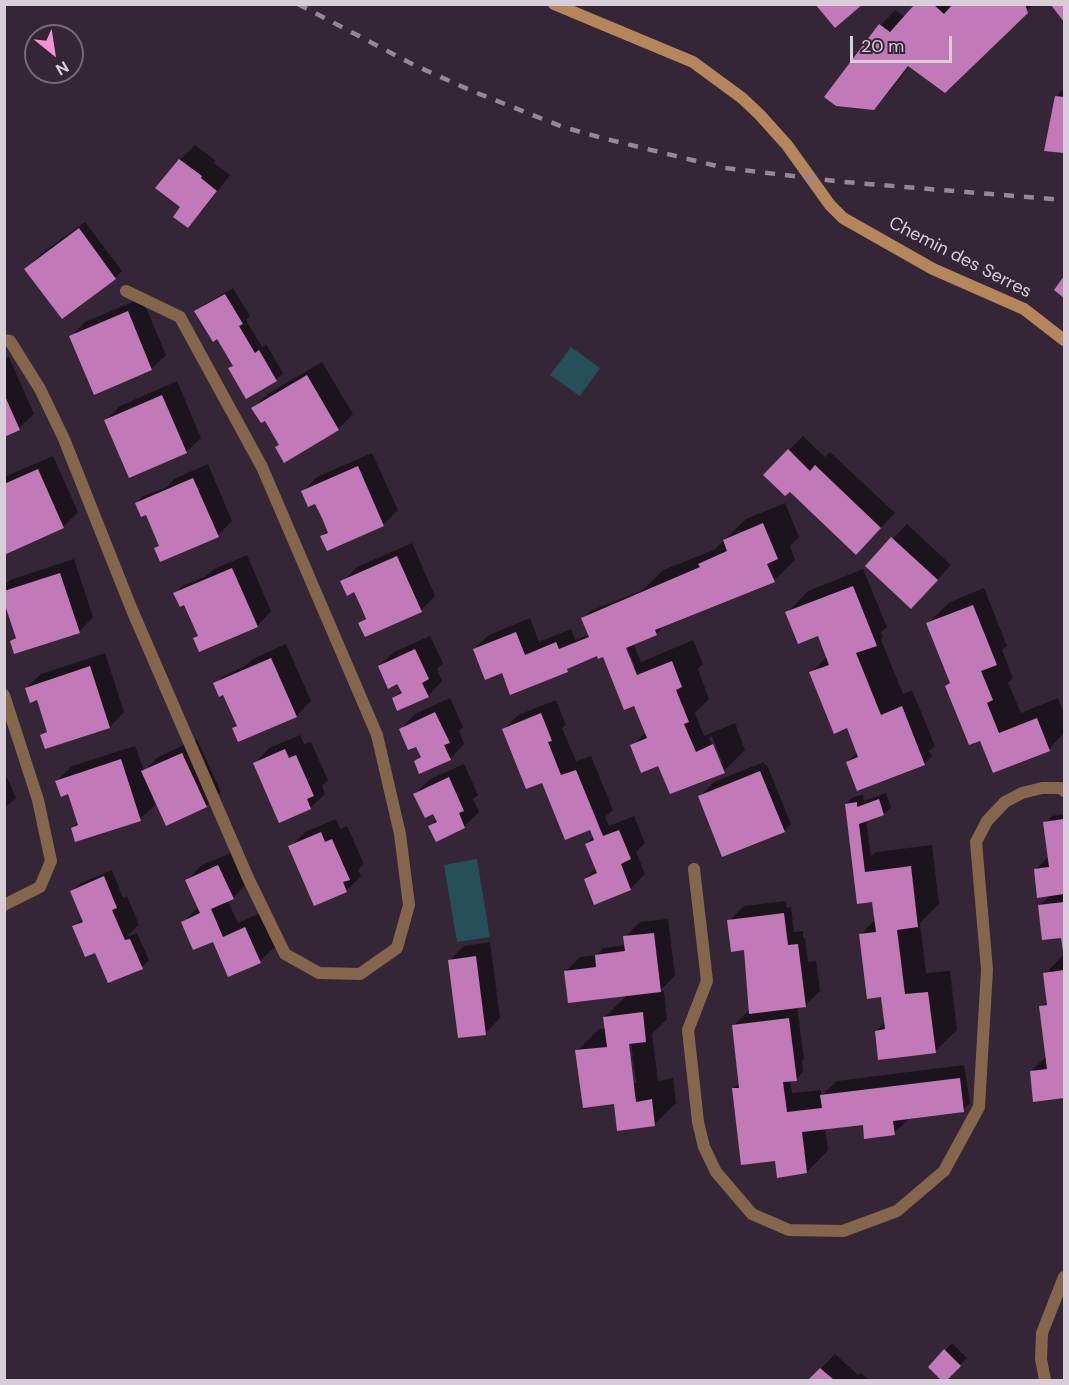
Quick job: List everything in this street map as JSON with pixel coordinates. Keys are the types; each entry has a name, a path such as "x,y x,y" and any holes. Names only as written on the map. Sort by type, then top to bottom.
{"street":[{"name":"Chemin des Serres","path":"554,4 693,62 742,98 759,114 787,145 825,198 843,218 933,269 1024,309 1065,340"},
{"path":"4,340 10,341 40,389 64,439 132,610 248,879 285,954 319,973 360,974 397,948 409,905 399,834 377,735 262,467 180,317 126,291"},
{"path":"4,695 38,800 51,861 40,887 4,905"},
{"path":"694,869 707,981 688,1030 698,1122 704,1147 716,1172 752,1214 789,1230 843,1231 897,1211 944,1171 979,1107 987,970 976,842 987,820 1005,802 1022,793 1042,788 1065,790"},
{"path":"1045,1380 1041,1359 1042,1333 1065,1276"}],"shaded area":[{"path":"571,347 600,368 580,396 550,375"},
{"path":"477,859 490,937 457,942 444,865"}],"building":[{"path":"815,4 863,4 835,28"},
{"path":"915,4 933,4 944,14 953,4 1025,4 1028,13 945,93 908,66 874,110 836,106 824,97 879,24 890,32"},
{"path":"1051,5 1064,5 1064,22"},
{"path":"1055,96 1064,97 1064,153 1044,151"},
{"path":"179,159 202,176 201,178 217,191 188,228 173,217 180,207 155,188"},
{"path":"79,228 116,279 62,319 24,269"},
{"path":"1064,276 1064,298 1054,290"},
{"path":"225,294 243,324 239,326 255,353 259,350 277,381 246,399 228,368 233,366 217,339 213,342 194,311"},
{"path":"128,311 152,370 94,395 69,336"},
{"path":"307,375 339,430 284,463 275,447 279,445 265,421 261,423 251,408"},
{"path":"4,394 20,430 4,437"},
{"path":"162,395 187,453 129,478 104,420"},
{"path":"788,449 810,471 815,465 881,528 856,555 790,492 785,496 763,475"},
{"path":"358,466 384,526 327,551 320,536 328,533 322,518 315,504 308,507 301,491"},
{"path":"38,469 64,528 4,555 4,484"},
{"path":"193,478 219,537 160,562 154,548 159,546 146,515 141,517 135,503"},
{"path":"763,523 778,559 767,564 775,582 655,630 657,635 626,648 637,675 672,661 682,687 676,690 689,722 684,724 696,752 713,744 725,773 670,794 658,766 641,773 630,745 647,738 634,706 624,710 603,657 598,659 597,656 567,669 568,672 510,695 502,673 485,680 473,649 516,632 525,655 556,642 559,649 589,637 581,618 700,567 698,564 727,551 723,540"},
{"path":"891,537 938,580 911,609 865,566"},
{"path":"397,556 422,612 365,637 358,623 366,619 361,607 354,592 347,596 340,581"},
{"path":"232,568 258,627 199,652 193,638 198,636 184,605 180,607 173,593"},
{"path":"60,573 80,633 14,654 10,641 16,638 6,608 4,609 4,591"},
{"path":"853,586 877,646 856,653 881,715 902,706 925,765 857,791 846,762 858,757 847,728 834,734 809,672 829,665 818,636 798,644 785,612"},
{"path":"973,605 997,665 981,671 993,700 987,703 999,733 1037,718 1050,751 993,773 980,741 969,745 945,686 950,683 926,623"},
{"path":"415,649 429,679 422,683 429,697 397,711 392,698 402,693 397,684 388,689 378,666"},
{"path":"271,658 297,717 238,742 232,728 237,726 223,695 219,697 213,683"},
{"path":"90,666 110,728 45,749 40,735 47,732 37,700 30,703 25,688"},
{"path":"435,712 450,743 444,745 451,760 419,774 414,761 421,757 416,747 408,750 399,729"},
{"path":"541,713 552,741 548,742 561,775 576,770 603,836 619,830 631,859 621,864 631,890 594,905 584,879 597,873 585,844 594,840 590,830 565,840 542,783 526,789 502,729"},
{"path":"285,749 289,758 296,755 314,796 307,799 311,809 279,823 253,763"},
{"path":"182,753 207,807 166,826 141,771"},
{"path":"121,759 141,821 75,842 71,828 78,825 68,794 61,797 55,781"},
{"path":"760,771 785,832 722,857 698,796"},
{"path":"449,777 464,811 459,813 465,828 436,842 428,826 437,822 433,814 425,818 413,794"},
{"path":"879,799 884,815 859,824 865,872 911,866 918,927 897,930 905,994 928,992 936,1053 878,1060 875,1031 885,1029 881,997 867,999 859,934 876,932 872,902 857,904 845,804 857,802 857,807"},
{"path":"1064,819 1064,894 1037,898 1034,869 1049,867 1043,822"},
{"path":"321,832 325,842 332,839 350,880 343,882 347,892 314,906 288,846"},
{"path":"218,865 234,899 211,909 223,937 245,927 261,963 228,977 213,942 193,950 181,922 200,913 185,880"},
{"path":"104,876 117,908 112,910 125,940 130,939 143,969 108,983 95,953 85,957 72,926 83,922 70,891"},
{"path":"1064,902 1063,952 1061,938 1042,940 1038,905"},
{"path":"784,913 788,945 798,944 806,1007 749,1014 744,950 731,952 727,920"},
{"path":"654,933 661,992 568,1003 564,971 596,967 595,955 625,951 623,936"},
{"path":"476,956 486,1035 458,1038 448,960"},
{"path":"1064,970 1064,1098 1033,1102 1030,1071 1047,1069 1039,1006 1047,1005 1043,973"},
{"path":"643,1012 646,1042 629,1044 636,1102 652,1099 655,1126 617,1131 614,1104 583,1108 575,1050 607,1047 603,1017"},
{"path":"789,1018 797,1081 783,1082 787,1112 822,1108 820,1095 960,1078 964,1112 893,1121 895,1135 864,1139 863,1125 802,1132 807,1173 777,1178 775,1161 741,1165 732,1088 739,1088 732,1025"},
{"path":"944,1349 961,1366 947,1380 941,1380 928,1367"},
{"path":"820,1368 834,1380 808,1380"}],"railway":[{"path":"298,4 414,65 472,91 563,127 606,139 725,168 844,182 1064,200"}]}
